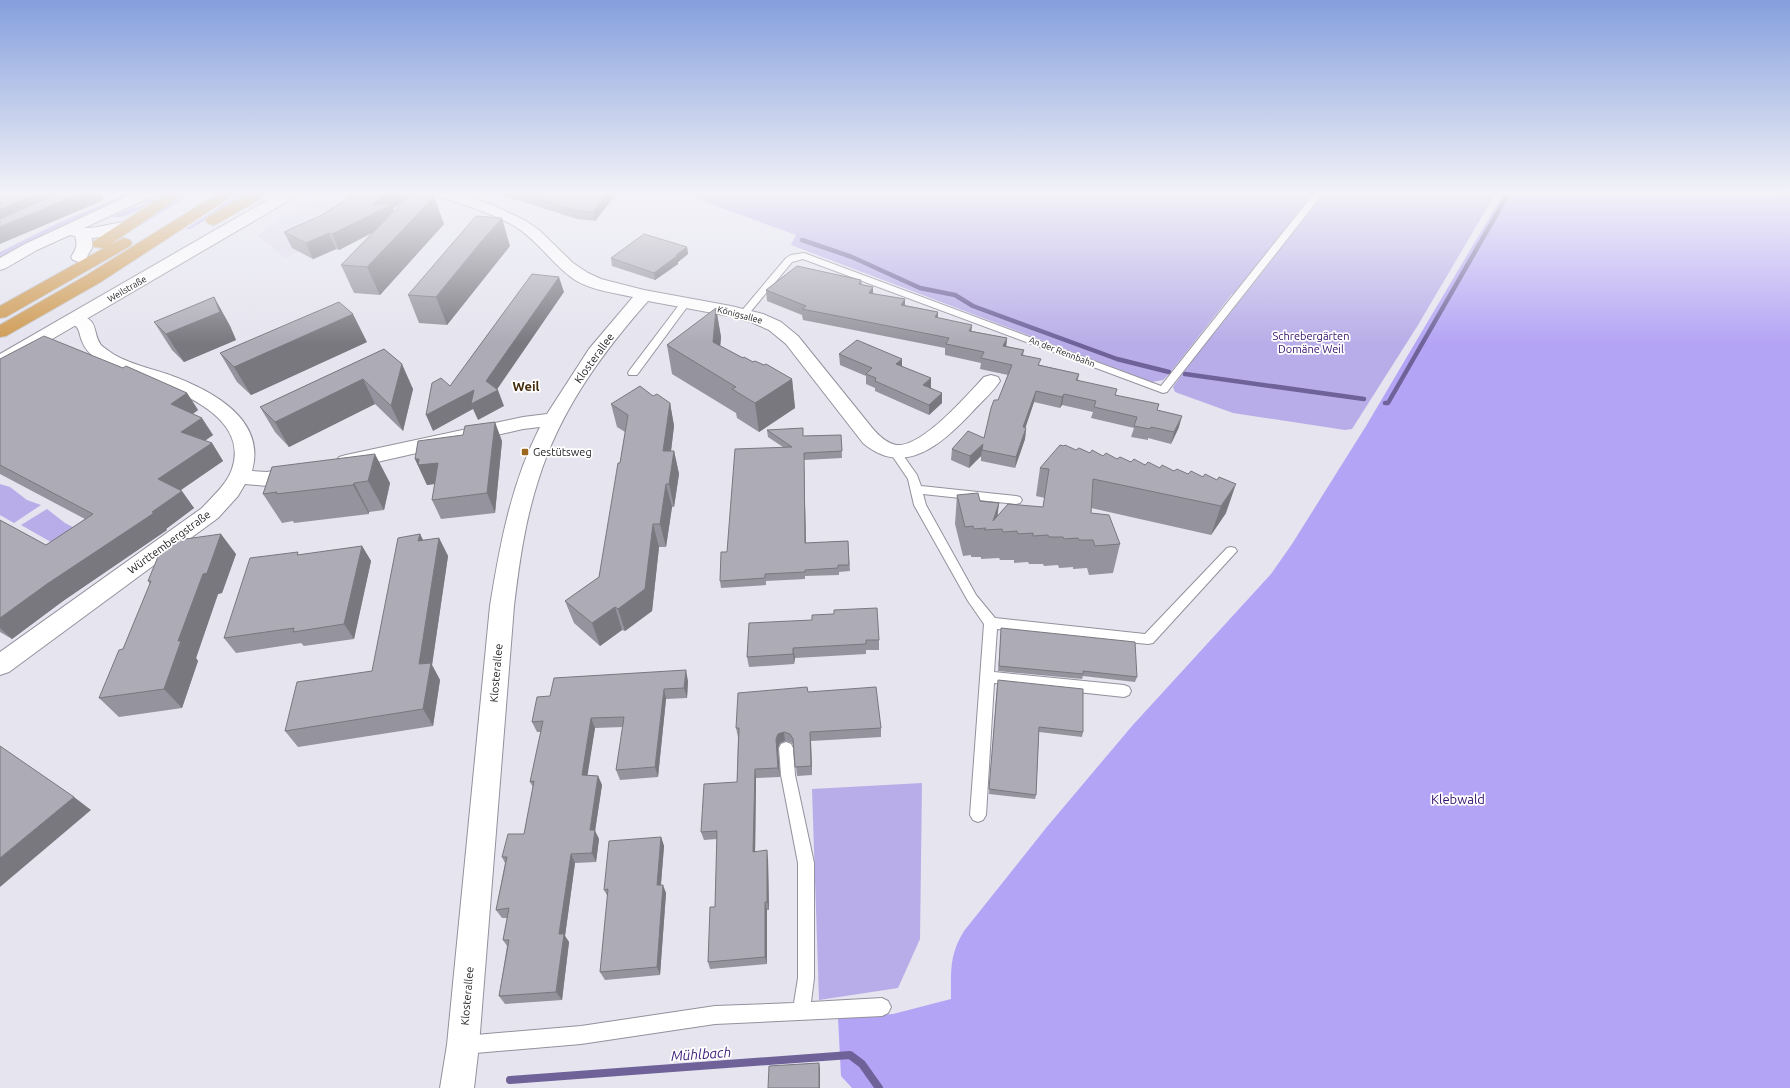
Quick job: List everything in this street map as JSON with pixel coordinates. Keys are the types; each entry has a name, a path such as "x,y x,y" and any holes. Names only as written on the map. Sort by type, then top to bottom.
{"highway":[{"path":"6,310 38,283 103,242"},
{"path":"6,310 125,242"},
{"path":"0,332 92,279 152,242"},
{"path":"92,279 138,260 172,242"}],"street":[{"path":"0,265 31,247 46,242"},
{"path":"79,257 86,247 85,242"},
{"name":"Weilstraße","path":"0,362 209,242"},
{"name":"Königsallee","path":"542,242 567,266 589,281 606,287 744,314 766,321 782,331 792,340 866,434 879,446 894,451"},
{"name":"Klosterallee","path":"457,1088 463,1045 501,621 512,541 527,480 553,419 588,364 612,332 644,295"},
{"name":"Württembergstraße","path":"0,665 200,521 226,497 245,465 247,450 240,429 230,417 214,404 190,390 100,354 91,344 85,325 76,319"},
{"path":"894,451 907,451 921,446 951,422 991,381"},
{"path":"239,477 268,479 516,424 553,419"}],"lane":[{"name":"An der Rennbahn","path":"744,314 789,260 797,256 804,256 1163,390 1281,242"},
{"path":"633,374 685,303"},
{"path":"894,451 913,478 920,505 972,598 991,623 978,815"},
{"path":"916,489 1016,500"},
{"path":"991,623 1148,639 1232,551"},
{"path":"988,676 1124,692"},
{"path":"786,748 788,774 805,851 806,863 806,978 801,1011"},
{"path":"463,1045 581,1035 715,1015 882,1006"}],"shaded area":[{"path":"265,242 352,242 352,243 313,260 300,251 285,258"}],"green space":[{"path":"20,242 30,242 0,258 0,252"},
{"path":"793,242 1277,242 1236,293 1232,294 1169,374 1163,380 1152,382 791,245"},
{"name":"Schrebergärten Domäne Weil","path":"1286,242 1467,242 1418,325 1352,429 1345,430 1233,413 1175,392 1173,387"},
{"name":"Klebwald","path":"1475,242 1790,242 1790,1088 852,1088 841,1076 838,1018 893,1014 951,999 951,972 953,956 964,931 1046,828 1132,726 1271,574 1292,544 1366,426"},
{"path":"0,484 10,487 27,500 41,505 14,523 0,515"},
{"path":"47,509 65,523 75,528 58,546 21,525"},
{"path":"922,783 920,939 898,988 819,1000 812,789"}],"building":[{"path":"364,242 391,242 367,267 341,265"},
{"path":"454,242 481,242 436,297 408,295"},
{"path":"633,242 670,242 687,247 654,273 611,258"},
{"path":"797,266 861,280 859,284 873,287 869,293 905,299 901,305 938,312 935,317 972,325 969,331 1007,338 1003,346 1024,350 1021,355 1041,359 1038,365 1079,374 1076,380 1117,389 1115,395 1159,404 1157,410 1182,416 1174,432 1151,427 1150,429 1134,426 1137,417 1094,407 1096,401 1064,394 1062,397 1036,391 1023,427 1026,428 1016,457 982,450 983,444 970,456 952,449 968,431 984,438 994,400 998,400 1012,365 981,358 984,352 946,344 949,338 802,309 806,306 766,290"},
{"path":"532,274 559,277 486,381 498,390 471,404 474,390 426,415 432,383 441,378 450,386"},
{"path":"214,297 220,312 166,334 154,322"},
{"path":"339,302 353,314 234,367 220,353"},
{"path":"716,308 713,342 743,358 744,357 753,362 755,361 764,365 766,364 792,379 755,403 732,389 736,387 667,345"},
{"path":"44,336 123,368 126,366 187,393 171,404 202,418 181,432 212,443 158,479 182,491 152,512 154,513 47,584 0,618 0,520 46,545 93,514 0,465 0,359"},
{"path":"857,340 902,359 896,364 931,378 923,385 942,393 929,405 875,381 876,378 866,374 872,368 839,354"},
{"path":"384,349 402,364 391,406 363,379 275,422 260,407"},
{"path":"640,386 653,396 657,394 670,403 663,451 674,451 669,484 666,484 660,524 653,524 645,589 618,609 615,607 592,623 565,601 599,577 618,463 620,463 628,415 611,404"},
{"path":"495,422 487,493 432,500 438,463 418,465 419,459 415,459 418,441 463,435 465,426"},
{"path":"803,428 803,436 841,435 842,451 804,453 805,543 848,541 849,565 838,565 838,568 805,570 805,572 765,574 765,578 720,581 721,552 727,552 735,449 792,447 767,430"},
{"path":"1060,445 1065,445 1076,450 1079,448 1090,453 1092,450 1103,456 1106,453 1117,459 1120,457 1131,462 1134,459 1145,465 1148,462 1160,468 1162,465 1174,471 1177,469 1188,474 1191,471 1203,477 1205,474 1217,480 1219,477 1236,484 1221,506 1093,479 1091,513 1109,515 1120,544 1095,546 1093,540 1079,540 1078,538 1064,539 1063,537 1049,537 1048,535 1033,536 1033,533 1018,534 1017,531 1003,532 1002,529 984,530 986,528 974,529 973,526 965,527 957,495 978,493 980,501 999,503 993,521 1008,504 1043,507 1049,469 1040,468"},
{"path":"375,454 368,481 354,483 353,485 276,494 277,492 263,494 272,467"},
{"path":"221,534 207,573 203,574 178,641 181,641 164,689 99,698 119,650 123,649 151,581 148,581 164,542"},
{"path":"420,534 418,541 439,538 419,664 431,663 423,709 285,731 297,682 372,671 398,538"},
{"path":"362,546 344,624 293,632 294,628 224,638 250,558 298,552 297,555"},
{"path":"877,608 879,640 866,640 866,644 793,648 793,654 747,657 749,623 812,620 812,615 834,614 834,610"},
{"path":"1001,628 1135,642 1137,677 1083,671 1083,674 999,666"},
{"path":"686,670 684,688 664,689 655,767 616,770 624,717 591,718 582,775 598,776 590,830 595,830 592,853 571,854 559,934 564,934 556,992 499,996 509,940 503,940 509,908 496,910 507,857 502,857 508,834 524,834 534,781 530,782 543,721 532,722 537,697 550,696 554,678"},
{"path":"998,680 1083,689 1083,732 1039,727 1036,795 989,789"},
{"path":"807,687 808,692 876,687 881,728 810,732 811,766 795,767 793,739 790,734 784,732 778,734 776,739 778,768 755,769 753,852 767,850 765,957 708,962 710,907 715,907 717,831 701,832 704,784 737,782 739,728 736,728 738,693"},
{"path":"0,746 74,797 0,858"},
{"path":"661,837 657,885 663,885 657,967 600,972 608,889 604,890 609,841"},
{"path":"819,1063 819,1088 768,1088 769,1066"}],"waterway":[{"path":"807,242 852,257 920,288 955,295 973,306 1117,359 1169,372"},
{"path":"1385,403 1388,403 1481,242"},
{"path":"1185,374 1364,399"},
{"name":"Mühlbach","path":"510,1080 850,1055 862,1064 879,1088"}],"place":[{"name":"Gestütsweg","path":"525,452"}],"district":[{"name":"Weil","path":"526,386"}]}
